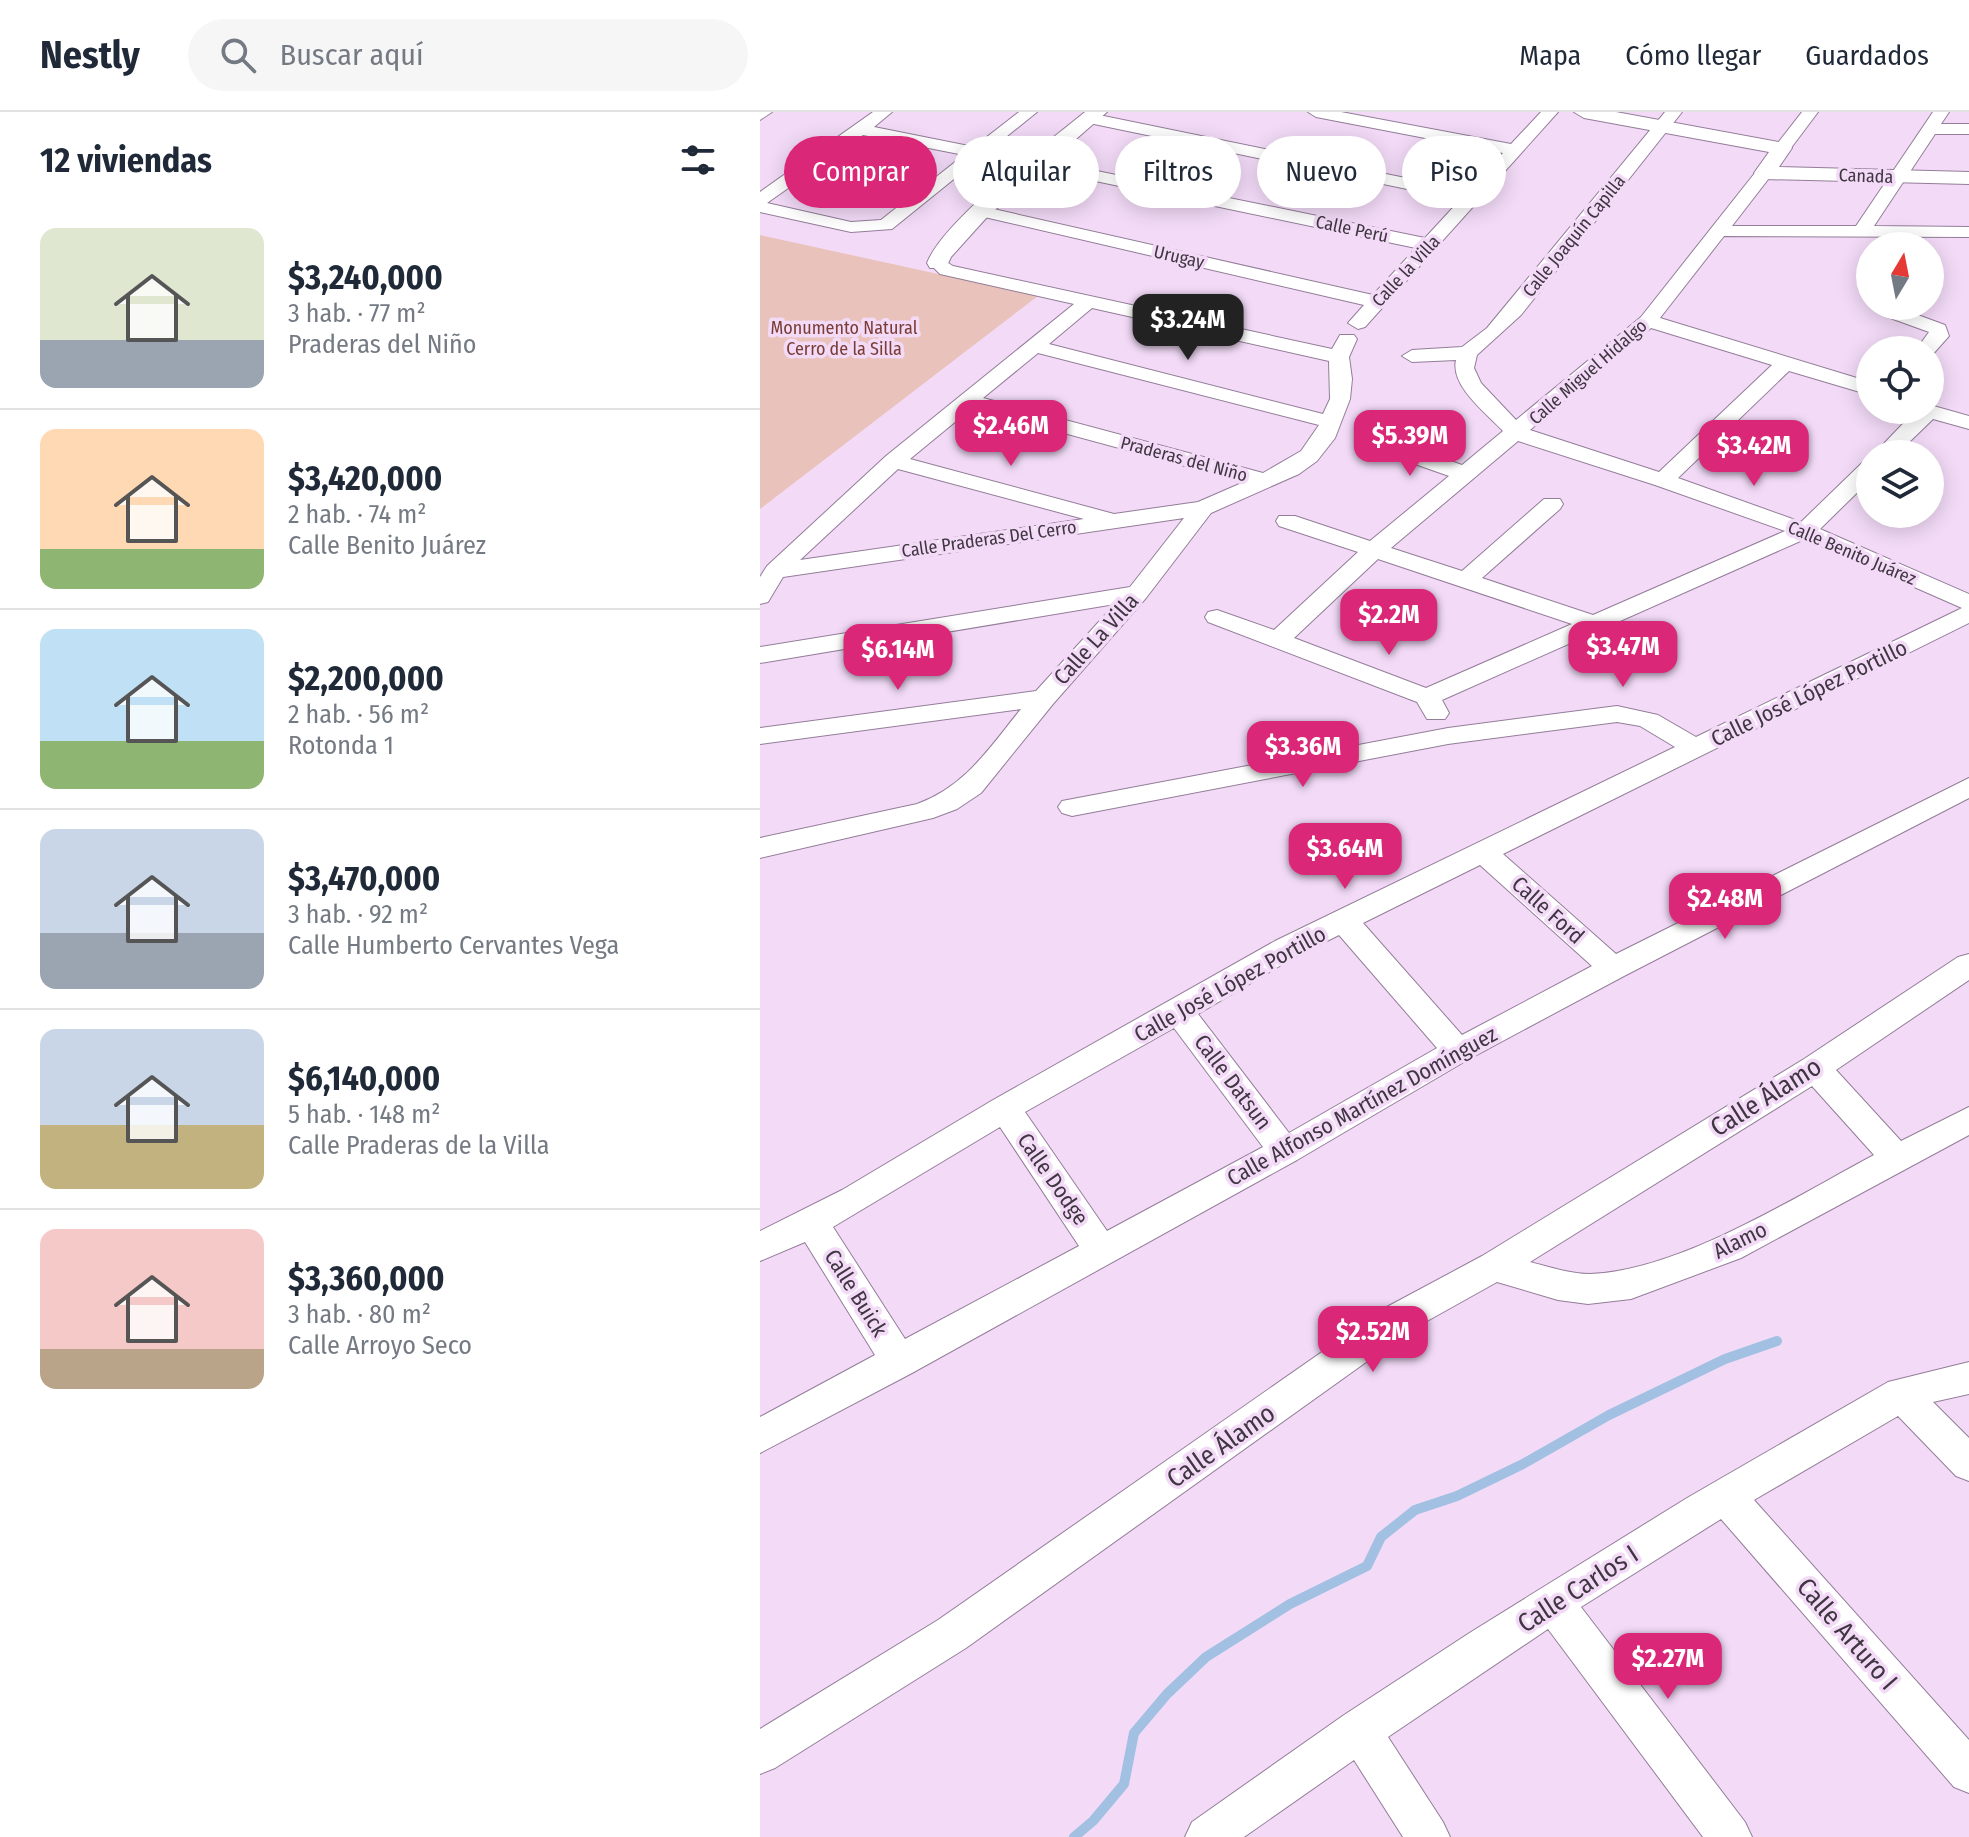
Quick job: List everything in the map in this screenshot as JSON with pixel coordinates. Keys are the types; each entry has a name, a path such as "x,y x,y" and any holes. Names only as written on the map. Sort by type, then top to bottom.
{"street":[{"path":"849,136 884,112"},
{"path":"995,112 1026,115"},
{"path":"1316,112 1514,150"},
{"name":"Calle la Villa","path":"1506,159 1550,112"},
{"path":"1584,112 1669,119 1782,148"},
{"path":"1764,173 1810,112"},
{"path":"1862,231 1941,112"},
{"path":"999,136 1026,115"},
{"path":"1069,136 1093,115 1402,182"},
{"name":"Calle Joaquín Capilla","path":"1467,353 1514,311 1669,119"},
{"path":"859,129 953,148"},
{"path":"1929,129 1969,129"},
{"path":"937,185 953,172"},
{"name":"Canada","path":"1764,173 1969,178"},
{"name":"Calle Miguel Hidalgo","path":"1277,640 1374,550 1648,321 1764,173"},
{"name":"Calle Perú","path":"1099,177 1430,245"},
{"path":"760,200 784,183"},
{"path":"760,207 851,227 875,228 892,222 909,208"},
{"path":"984,208 941,255 938,263 947,270 1089,301 1348,340"},
{"name":"Calle la Villa","path":"1348,340 1377,302 1462,208"},
{"name":"Urugay","path":"980,211 1377,302"},
{"path":"1720,231 1969,232"},
{"path":"760,597 775,571 894,461 1089,301"},
{"path":"1917,320 1936,326 1939,336"},
{"path":"1648,321 1856,384"},
{"name":"Calle La Villa","path":"760,848 923,812 947,803 971,787 1044,698 1138,593 1203,508 1291,469 1309,456 1324,438 1330,422 1341,389 1348,340"},
{"path":"1035,346 1330,422"},
{"path":"1412,356 1467,353"},
{"name":"Calle Benito Juárez","path":"1467,353 1464,368 1472,385 1516,433 1663,480 1805,531 1969,603"},
{"path":"1663,480 1787,362"},
{"name":"Praderas del Niño","path":"967,400 1262,480"},
{"path":"1944,416 1969,423"},
{"path":"1899,440 1915,424"},
{"path":"1369,440 1465,474"},
{"path":"894,461 1117,521"},
{"path":"1427,697 1805,531 1856,482"},
{"path":"1467,579 1552,504"},
{"name":"Calle Praderas Del Cerro","path":"775,571 1203,508"},
{"path":"1287,521 1596,624"},
{"path":"760,655 1138,593"},
{"name":"Calle José López Portillo","path":"760,1247 813,1225 1005,1109 1180,1013 1285,949 1969,614"},
{"path":"1217,617 1427,697 1448,736"},
{"path":"760,736 1044,698"},
{"path":"1072,807 1448,736 1617,714 1637,715 1657,722 1695,749"},
{"name":"Calle Alfonso Martínez Domínguez","path":"760,1436 1285,1151 1458,1051 1613,968 1969,787"},
{"name":"Calle Ford","path":"1484,853 1613,968"},
{"path":"1344,921 1458,1051"},
{"name":"Calle Álamo","path":"760,1753 952,1634 1398,1319 1494,1266 1964,973"},
{"name":"Calle Datsun","path":"1180,1013 1285,1151"},
{"path":"1815,1068 1896,1158"},
{"name":"Calle Dodge","path":"1005,1109 1101,1250"},
{"name":"Alamo","path":"1494,1266 1558,1285 1588,1289 1631,1284 1729,1248 1969,1120"},
{"name":"Calle Buick","path":"813,1225 899,1362"},
{"name":"Calle Carlos I","path":"1207,1837 1359,1730 1726,1496 1901,1394 1949,1380 1969,1378"},
{"path":"1901,1394 1969,1464"},
{"name":"Calle Arturo I","path":"1726,1496 1969,1772"},
{"path":"1554,1604 1730,1837"},
{"path":"1359,1730 1428,1837"}],"green space":[{"name":"Monumento Natural Cerro de la Silla","path":"760,235 1038,296 760,509"}],"waterway":[{"path":"1074,1837 1093,1821 1124,1784 1134,1733 1167,1694 1206,1657 1290,1604 1367,1566 1381,1537 1415,1510 1457,1496 1523,1464 1609,1415 1725,1359 1777,1341"}]}
